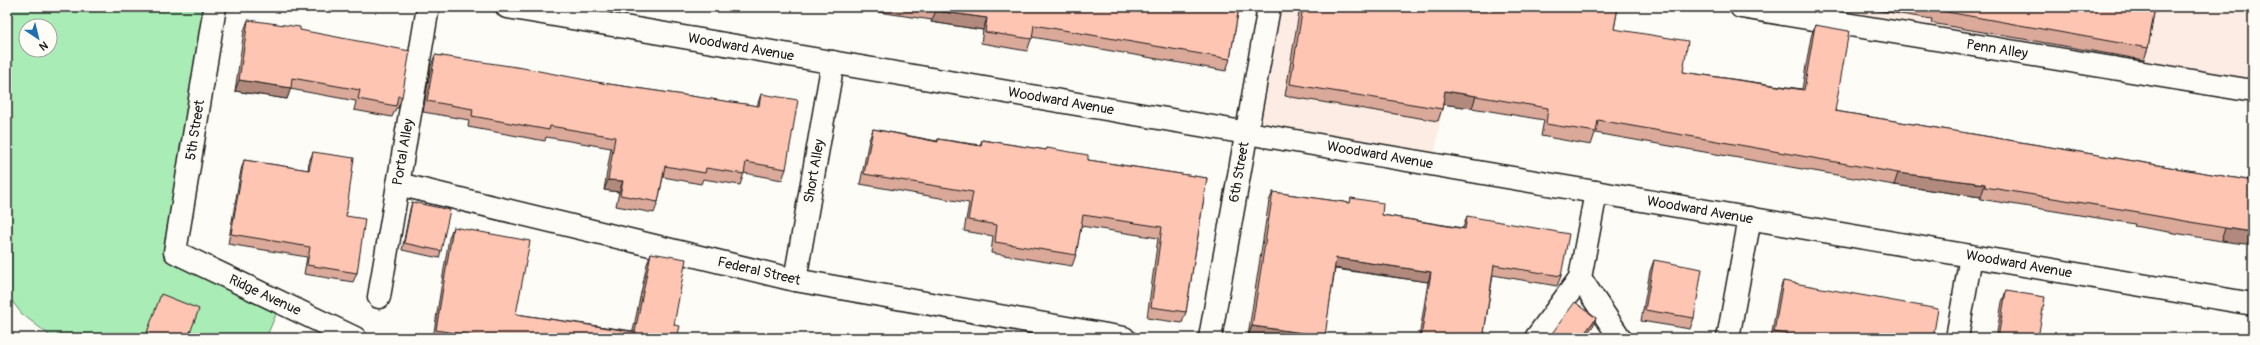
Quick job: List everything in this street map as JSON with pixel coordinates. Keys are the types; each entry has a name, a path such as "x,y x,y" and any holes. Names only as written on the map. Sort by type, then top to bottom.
{"street":[{"name":"5th Street","path":"175,252 215,7"},
{"name":"Portal Alley","path":"379,297 428,7"},
{"name":"Woodward Avenue","path":"507,7 2253,304"},
{"name":"6th Street","path":"1210,338 1269,7"},
{"name":"Penn Alley","path":"1741,7 2253,92"},
{"name":"Short Alley","path":"795,280 833,62"},
{"name":"Federal Street","path":"398,184 795,280 1124,338"},
{"path":"1536,338 1580,278 1596,192"},
{"path":"1728,338 1750,218"},
{"name":"Ridge Avenue","path":"175,252 355,338"},
{"path":"1957,338 1971,256"},
{"path":"1580,278 1620,338"}],"shaded area":[{"path":"1269,7 1459,7 1433,164 1246,132"},
{"path":"1741,7 2253,7 2253,91"}],"green space":[{"path":"7,7 211,7 172,262 277,312 266,338 50,338 48,334 22,314 7,295"}],"building":[{"path":"926,7 1239,7 1230,59 1034,25 1032,39 985,32 987,18 936,11 936,9"},
{"path":"1303,7 1618,7 1614,29 1688,41 1683,72 1804,90 1815,25 1849,31 1835,111 2253,181 2253,232 1985,187 1985,184 1898,173 1598,120 1596,132 1546,124 1548,108 1445,91 1442,109 1290,84"},
{"path":"1936,7 2155,7 2148,48 1936,10"},
{"path":"248,20 300,27 300,30 410,51 402,97 398,96 396,106 358,99 360,90 292,78 291,88 239,80"},
{"path":"435,55 523,68 602,83 759,106 761,94 798,100 786,169 746,162 744,174 706,168 705,173 665,166 658,202 620,195 623,181 608,180 615,137 550,126 549,130 472,116 473,109 427,101"},
{"path":"873,129 938,142 938,139 981,146 982,140 1046,150 1047,148 1088,155 1088,160 1207,178 1186,312 1151,307 1162,227 1083,215 1076,255 995,242 997,225 968,220 973,192 864,174"},
{"path":"313,152 354,158 346,216 365,219 357,273 307,265 310,247 231,234 244,160 309,170"},
{"path":"1273,192 1350,203 1351,198 1383,203 1382,215 1465,229 1467,216 1569,234 1561,276 1494,265 1484,333 1497,336 1497,338 1421,338 1431,272 1336,258 1325,336 1252,326"},
{"path":"412,202 450,210 441,251 404,243"},
{"path":"453,227 530,241 516,314 635,332 651,253 686,259 674,325 680,326 677,338 486,338 436,330"},
{"path":"1654,260 1702,269 1694,318 1645,310"},
{"path":"1783,281 1938,309 1933,338 1810,338 1774,332"},
{"path":"2006,291 2045,297 2038,338 1998,338"},
{"path":"161,294 199,309 188,338 145,338"},
{"path":"1575,302 1596,318 1581,338 1552,338 1550,336"},
{"path":"1088,333 1125,338 1087,338"}]}
